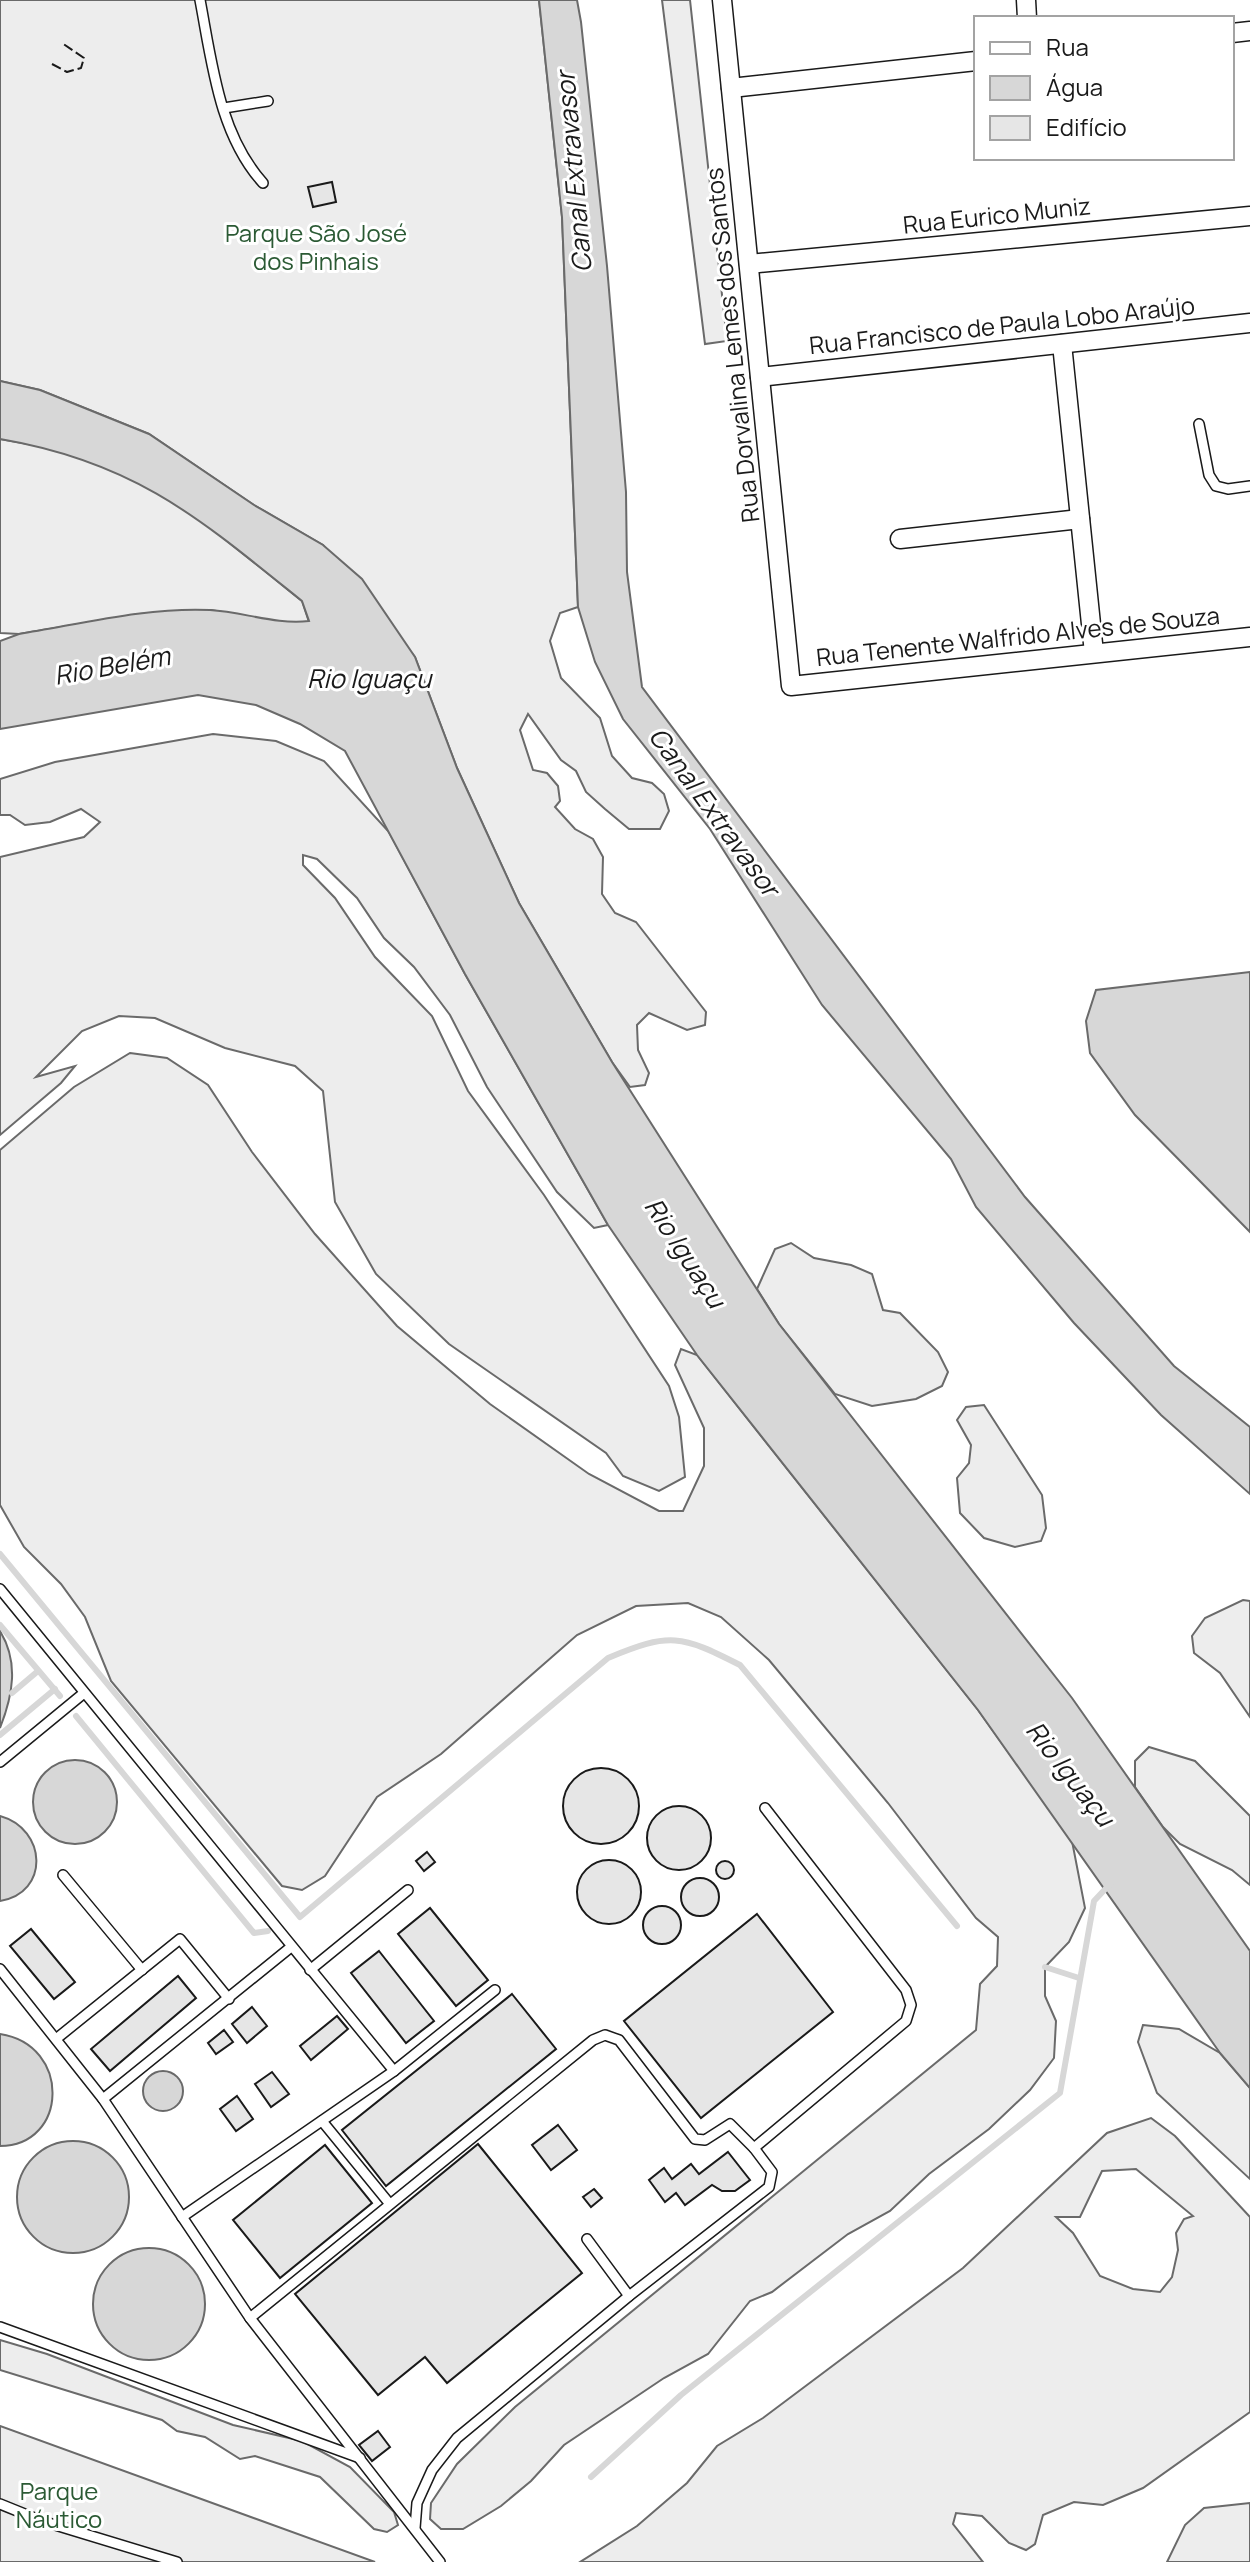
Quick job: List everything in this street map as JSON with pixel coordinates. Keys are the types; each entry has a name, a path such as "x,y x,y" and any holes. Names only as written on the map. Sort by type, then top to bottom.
{"street":[{"name":"Rua Dorvalina Lemes dos Santos","path":"722,0 791,686"},
{"path":"731,88 974,61"},
{"name":"Rua Eurico Muniz","path":"749,264 1250,216"},
{"name":"Rua Francisco de Paula Lobo Araújo","path":"760,377 1250,323"},
{"path":"1062,344 1094,653"},
{"path":"900,539 1080,519"},
{"name":"Rua Tenente Walfrido Alves de Souza","path":"791,686 1250,637"}],"lane":[{"path":"200,0 224,108 244,162 263,183"},
{"path":"224,108 268,101"},
{"path":"1199,424 1209,475 1216,486 1228,489 1250,486"},
{"path":"0,1589 394,2071"},
{"path":"0,1762 84,1693"},
{"path":"754,2148 906,2021 911,2005 906,1990 765,1808"},
{"path":"63,1875 142,1970"},
{"path":"310,1970 408,1890"},
{"path":"56,2039 180,1939 229,1999"},
{"path":"103,2099 291,1947"},
{"path":"1,1971 103,2099 250,2318 440,2562"},
{"path":"182,2217 394,2071 495,1990"},
{"path":"250,2318 593,2040 605,2035 619,2040 695,2139 705,2140 730,2124 754,2148 772,2172 769,2187 629,2296 457,2438 432,2470 417,2503 415,2528"},
{"path":"322,2121 389,2203"},
{"path":"587,2239 629,2296"},
{"path":"0,2327 360,2458"},
{"path":"0,2504 42,2521 177,2562"}],"shaded area":[{"name":"Parque São José dos Pinhais","path":"0,0 539,0 562,217 578,607 560,613 550,641 561,678 600,718 612,756 632,778 652,783 664,794 669,811 660,829 629,829 586,792 576,771 561,760 528,714 520,730 533,770 547,773 558,786 560,801 555,807 575,829 593,839 603,857 602,894 615,913 636,922 706,1012 705,1025 687,1030 649,1013 637,1025 638,1050 649,1073 645,1085 630,1087 612,1062 519,903 457,768 415,657 323,545 254,505 149,434 40,390 0,381"},
{"path":"662,0 690,0 727,341 705,344"},
{"path":"0,439 50,448 121,472 196,516 302,601 309,622 280,622 211,610 139,614 19,634 0,633"},
{"path":"213,734 276,741 324,761 389,832 465,974 608,1225 594,1228 557,1192 487,1087 450,1015 414,967 384,938 357,898 317,859 303,855 303,865 335,898 375,957 432,1016 468,1091 544,1195 669,1386 679,1417 685,1477 659,1491 623,1476 606,1453 449,1344 376,1274 335,1202 323,1091 295,1066 225,1048 155,1018 119,1016 82,1031 36,1077 75,1066 61,1083 0,1135 0,857 84,837 100,822 81,809 50,822 25,825 10,815 0,815 0,779 55,762"},
{"path":"130,1053 167,1058 208,1085 252,1152 315,1234 397,1326 490,1404 589,1474 659,1511 683,1511 704,1466 704,1428 675,1365 681,1349 697,1355 978,1710 1072,1841 1085,1908 1069,1942 1045,1967 1045,1996 1056,2021 1054,2058 1030,2090 989,2129 929,2174 890,2211 848,2234 772,2292 750,2301 708,2354 664,2378 564,2445 531,2481 501,2506 463,2529 441,2529 430,2519 431,2503 457,2464 515,2407 976,2030 980,1984 997,1966 998,1937 976,1918 888,1803 769,1660 721,1617 688,1603 636,1606 577,1635 441,1754 377,1797 325,1876 302,1890 282,1886 111,1681 85,1617 61,1584 24,1547 0,1505 0,1150 74,1087"},
{"path":"791,1243 814,1258 851,1265 872,1274 883,1310 900,1313 938,1352 948,1372 942,1386 916,1399 872,1406 835,1394 779,1324 757,1289 775,1249"},
{"path":"984,1405 1042,1495 1046,1528 1041,1541 1015,1547 984,1538 960,1513 957,1478 969,1463 971,1445 957,1420 966,1407"},
{"path":"1243,1600 1250,1601 1250,1717 1220,1673 1194,1653 1192,1636 1205,1618"},
{"path":"1149,1747 1195,1761 1250,1816 1250,1885 1232,1870 1180,1844 1163,1827 1135,1787 1135,1761"},
{"path":"1143,2025 1179,2029 1220,2053 1250,2088 1250,2179 1157,2093 1138,2042"},
{"path":"1151,2118 1175,2136 1250,2217 1250,2412 1143,2488 1103,2505 1074,2502 1043,2515 1035,2544 1026,2550 1009,2543 982,2516 956,2513 953,2524 983,2562 580,2562 637,2526 687,2483 717,2446 763,2418 963,2268 1107,2133","holes":["1136,2169 1193,2216 1184,2219 1176,2233 1178,2250 1172,2277 1160,2292 1133,2289 1100,2276 1073,2233 1056,2217 1080,2217 1102,2171"]},
{"path":"0,2340 47,2354 233,2425 302,2441 350,2467 394,2512 398,2525 387,2532 374,2529 320,2477 255,2456 240,2459 205,2437 177,2431 162,2420 0,2370"},
{"name":"Parque Náutico","path":"0,2426 375,2562 0,2562"},
{"path":"1250,2503 1250,2562 1167,2562 1185,2525 1204,2508"}],"water":[{"name":"Canal Extravasor","path":"539,0 577,0 581,22 607,266 626,492 627,572 642,687 1025,1197 1174,1366 1250,1427 1250,1494 1161,1415 1074,1323 976,1207 951,1159 822,1005 710,829 623,719 595,662 578,607 562,217"},
{"name":"Rio Iguaçu","path":"0,381 40,390 149,434 254,505 323,545 362,579 415,657 457,768 519,903 612,1062 779,1324 1072,1698 1250,1951 1250,2088 1220,2053 978,1710 697,1355 608,1225 465,974 345,751 300,724 256,705 198,695 0,729 0,641 19,634 162,611 210,610 284,621 309,621 302,601 197,519 163,498 128,478 90,462 0,439"},
{"path":"1250,972 1250,1232 1135,1115 1090,1053 1086,1021 1096,990"},
{"path":"0,1631 10,1655 12,1679 0,1728"},
{"path":"67,1760 83,1760 99,1767 110,1778 117,1802 114,1818 105,1832 83,1844 67,1844 51,1837 40,1826 33,1810 33,1794 40,1778 51,1767"},
{"path":"0,1816 16,1823 27,1834 34,1846 36,1860 28,1886 16,1896 0,1901"},
{"path":"0,2034 23,2042 40,2056 50,2074 52,2094 49,2113 39,2130 22,2142 0,2146"},
{"path":"163,2071 177,2077 183,2091 177,2105 163,2111 149,2105 143,2091 149,2077"},
{"path":"73,2141 94,2146 112,2158 124,2176 129,2197 124,2218 112,2236 94,2248 73,2253 52,2248 34,2236 22,2218 17,2197 22,2176 34,2158 52,2146"},
{"path":"149,2248 170,2253 188,2265 200,2283 205,2304 200,2325 188,2343 170,2355 149,2360 128,2355 110,2343 98,2325 93,2304 98,2283 110,2265 128,2253"}],"building":[{"path":"332,182 336,202 313,207 308,187"},
{"path":"601,1768 616,1771 628,1779 636,1791 639,1806 636,1821 628,1833 616,1841 601,1844 586,1841 574,1833 566,1821 563,1806 566,1791 574,1779 586,1771"},
{"path":"679,1806 697,1812 705,1820 711,1838 705,1856 697,1864 679,1870 661,1864 653,1856 647,1838 653,1820 661,1812"},
{"path":"427,1852 435,1862 424,1871 416,1861"},
{"path":"609,1860 627,1866 635,1874 641,1892 635,1910 627,1918 609,1924 591,1918 583,1910 577,1892 583,1874 591,1866"},
{"path":"721,1861 729,1861 734,1870 732,1877 721,1879 716,1874 716,1866"},
{"path":"700,1878 713,1884 719,1897 713,1910 700,1916 687,1910 681,1897 687,1884"},
{"path":"662,1906 675,1912 681,1925 675,1938 662,1944 649,1938 643,1925 649,1912"},
{"path":"430,1908 488,1980 456,2006 398,1934"},
{"path":"757,1914 833,2012 701,2118 624,2021"},
{"path":"31,1929 75,1982 54,1999 10,1946"},
{"path":"379,1951 434,2021 406,2043 351,1973"},
{"path":"178,1976 196,1998 110,2071 91,2049"},
{"path":"512,1994 556,2049 386,2186 342,2130"},
{"path":"252,2007 267,2026 247,2043 232,2024"},
{"path":"337,2016 348,2029 311,2060 300,2046"},
{"path":"224,2030 233,2042 216,2054 208,2043"},
{"path":"272,2072 289,2094 271,2107 255,2084"},
{"path":"237,2096 253,2119 236,2131 220,2109"},
{"path":"558,2125 577,2150 551,2170 532,2145"},
{"path":"478,2144 582,2273 447,2383 425,2357 378,2395 295,2294"},
{"path":"325,2145 372,2203 280,2278 233,2220"},
{"path":"728,2152 750,2180 735,2191 722,2191 712,2185 685,2205 676,2193 665,2202 649,2180 664,2168 672,2179 691,2164 699,2174"},
{"path":"594,2189 602,2198 591,2207 583,2197"},
{"path":"378,2431 390,2447 372,2461 359,2445"}],"waterway":[{"path":"0,1554 300,1917 608,1658 646,1644 675,1640 703,1648 740,1665 957,1926"},
{"path":"0,1625 60,1696"},
{"path":"12,1693 38,1671"},
{"path":"0,1735 55,1689"},
{"path":"76,1716 254,1933 268,1931"},
{"path":"591,2477 681,2395 1060,2093 1094,1901 1110,1884"},
{"path":"1045,1967 1079,1978"}],"fence":[{"path":"52,64 67,72 81,68 84,58 62,43"}],"water label":[{"name":"Rio Belém","path":"112,666"}]}
